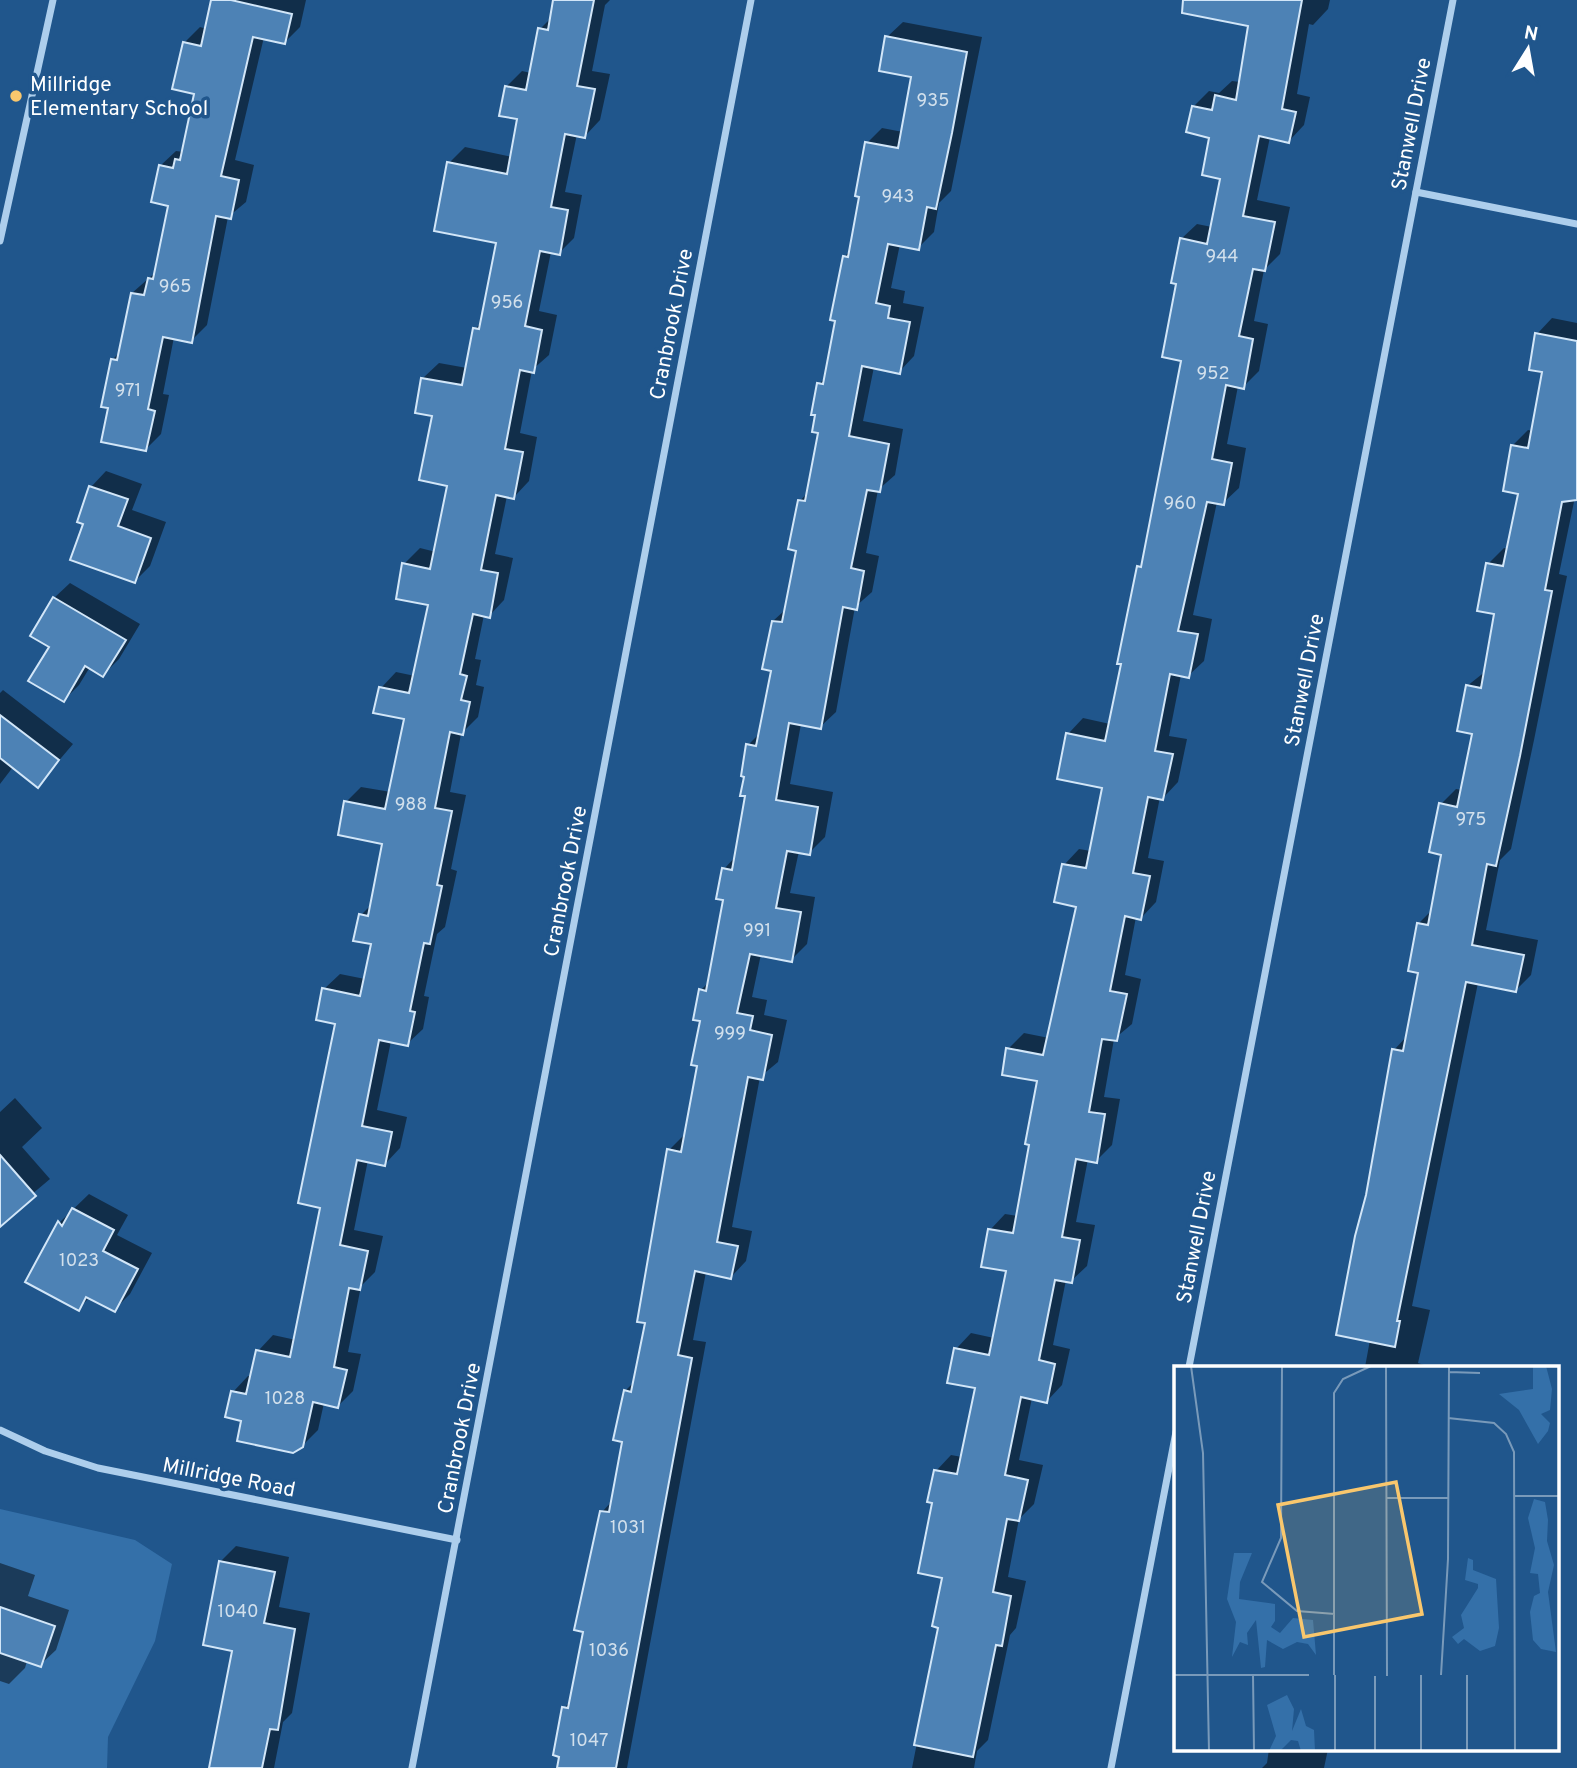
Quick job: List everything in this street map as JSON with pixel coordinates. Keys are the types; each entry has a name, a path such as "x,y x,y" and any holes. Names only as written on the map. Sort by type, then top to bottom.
{"street":[{"path":"0,240 53,0"},
{"name":"Cranbrook Drive","path":"412,1768 751,0"},
{"name":"Stanwell Drive","path":"1189,1366 1453,0"},
{"path":"1416,192 1577,224"},
{"name":"Millridge Road","path":"0,1430 45,1451 98,1468 457,1540"},
{"path":"1111,1768 1174,1442"}],"shaded area":[{"path":"0,1509 135,1540 172,1564 155,1641 108,1737 107,1768 0,1768"}],"building":[{"path":"211,0 231,0 292,14 285,44 253,37 221,176 239,180 231,219 216,216 192,343 163,337 148,409 155,411 146,451 101,442 108,408 101,407 111,359 117,360 131,293 144,295 148,278 153,279 168,206 151,202 159,165 173,168 175,159 180,160 194,94 172,89 183,42 201,46"},
{"path":"553,0 594,0 577,86 595,89 585,138 565,134 551,207 568,210 560,255 540,251 525,326 542,330 534,373 520,370 505,449 523,452 514,499 496,495 481,570 498,573 490,618 473,614 460,674 467,676 461,700 470,702 463,735 450,732 435,808 452,811 437,885 442,886 430,944 424,943 410,1011 415,1012 408,1046 379,1040 362,1126 392,1132 385,1166 357,1160 340,1245 368,1251 360,1290 349,1288 334,1367 347,1370 338,1408 313,1402 303,1447 293,1453 237,1441 241,1421 225,1417 231,1391 246,1394 256,1350 290,1357 320,1208 298,1203 335,1024 316,1020 322,988 360,996 371,944 353,941 359,914 368,916 382,844 338,835 344,801 385,809 404,719 373,713 379,687 409,693 428,605 396,599 402,563 430,569 447,486 419,480 432,416 415,413 421,378 462,385 473,328 479,329 496,243 434,231 447,162 507,174 517,119 499,116 505,86 526,90 538,28 548,30"},
{"path":"1183,0 1302,0 1282,109 1296,112 1289,143 1259,136 1243,216 1275,222 1265,271 1253,269 1239,336 1253,339 1244,389 1226,385 1212,459 1232,463 1224,505 1207,502 1178,631 1198,634 1189,678 1170,674 1155,751 1173,754 1163,800 1148,797 1133,873 1150,876 1141,920 1125,916 1110,991 1127,994 1117,1041 1102,1039 1089,1112 1105,1114 1097,1163 1076,1159 1062,1237 1080,1240 1072,1283 1055,1280 1039,1360 1055,1364 1047,1403 1021,1397 1005,1475 1028,1480 1019,1521 1007,1519 993,1592 1011,1596 1002,1646 996,1645 973,1757 914,1745 938,1628 932,1626 942,1578 918,1573 932,1503 927,1502 934,1470 957,1474 975,1388 947,1383 954,1348 989,1355 1006,1271 981,1267 988,1229 1013,1233 1029,1145 1025,1144 1037,1081 1002,1075 1006,1048 1043,1055 1076,907 1054,902 1062,864 1086,868 1102,788 1057,779 1066,733 1105,741 1121,664 1117,664 1137,566 1141,567 1181,361 1162,357 1176,284 1171,283 1180,238 1207,244 1220,179 1202,175 1209,138 1186,132 1192,106 1212,110 1215,95 1236,100 1248,26 1182,13"},
{"path":"885,36 967,52 952,133 936,209 927,207 919,250 888,244 876,303 890,306 888,318 910,322 900,374 862,366 849,436 889,444 880,492 867,490 851,568 864,571 857,610 843,607 821,729 789,723 776,800 818,807 810,855 787,851 776,908 801,912 792,962 750,954 737,1013 753,1016 750,1030 772,1035 763,1080 748,1077 717,1242 738,1246 731,1279 695,1271 678,1355 692,1358 616,1768 557,1768 559,1757 553,1755 562,1707 568,1708 583,1632 574,1630 600,1511 609,1512 622,1442 613,1440 624,1390 631,1392 645,1323 637,1322 667,1149 681,1152 697,1066 691,1065 700,1021 693,1020 699,989 706,991 723,900 716,899 722,868 732,870 745,796 740,796 746,744 756,746 771,671 762,669 772,621 782,622 796,551 788,549 798,500 805,501 818,433 812,432 815,415 811,415 817,383 823,384 835,321 830,320 843,256 848,257 859,197 855,196 865,142 898,148 911,77 879,71"},
{"path":"1535,333 1577,341 1577,500 1562,502 1545,590 1552,591 1520,756 1496,866 1487,864 1472,945 1524,955 1516,992 1466,982 1397,1321 1400,1321 1395,1347 1336,1335 1355,1236 1366,1195 1392,1049 1403,1051 1418,973 1408,971 1417,923 1428,925 1441,855 1429,852 1439,803 1457,807 1472,734 1457,731 1466,685 1481,688 1494,614 1477,611 1486,563 1503,566 1518,494 1503,491 1511,445 1528,448 1542,372 1529,370"},
{"path":"89,486 128,499 118,526 151,538 135,583 70,560 83,524 77,522"},
{"path":"53,597 126,640 103,677 85,666 64,702 28,681 49,647 30,636"},
{"path":"0,715 59,760 38,788 0,758"},
{"path":"0,1155 36,1196 0,1227"},
{"path":"72,1208 114,1230 103,1251 138,1269 115,1312 86,1297 79,1311 25,1282 58,1221 62,1226"},
{"path":"219,1561 275,1572 264,1623 295,1629 278,1730 270,1729 262,1768 209,1768 232,1651 203,1645"},
{"path":"0,1607 55,1626 41,1667 0,1653"}],"place":[{"name":"Millridge Elementary School","path":"16,96"}]}
